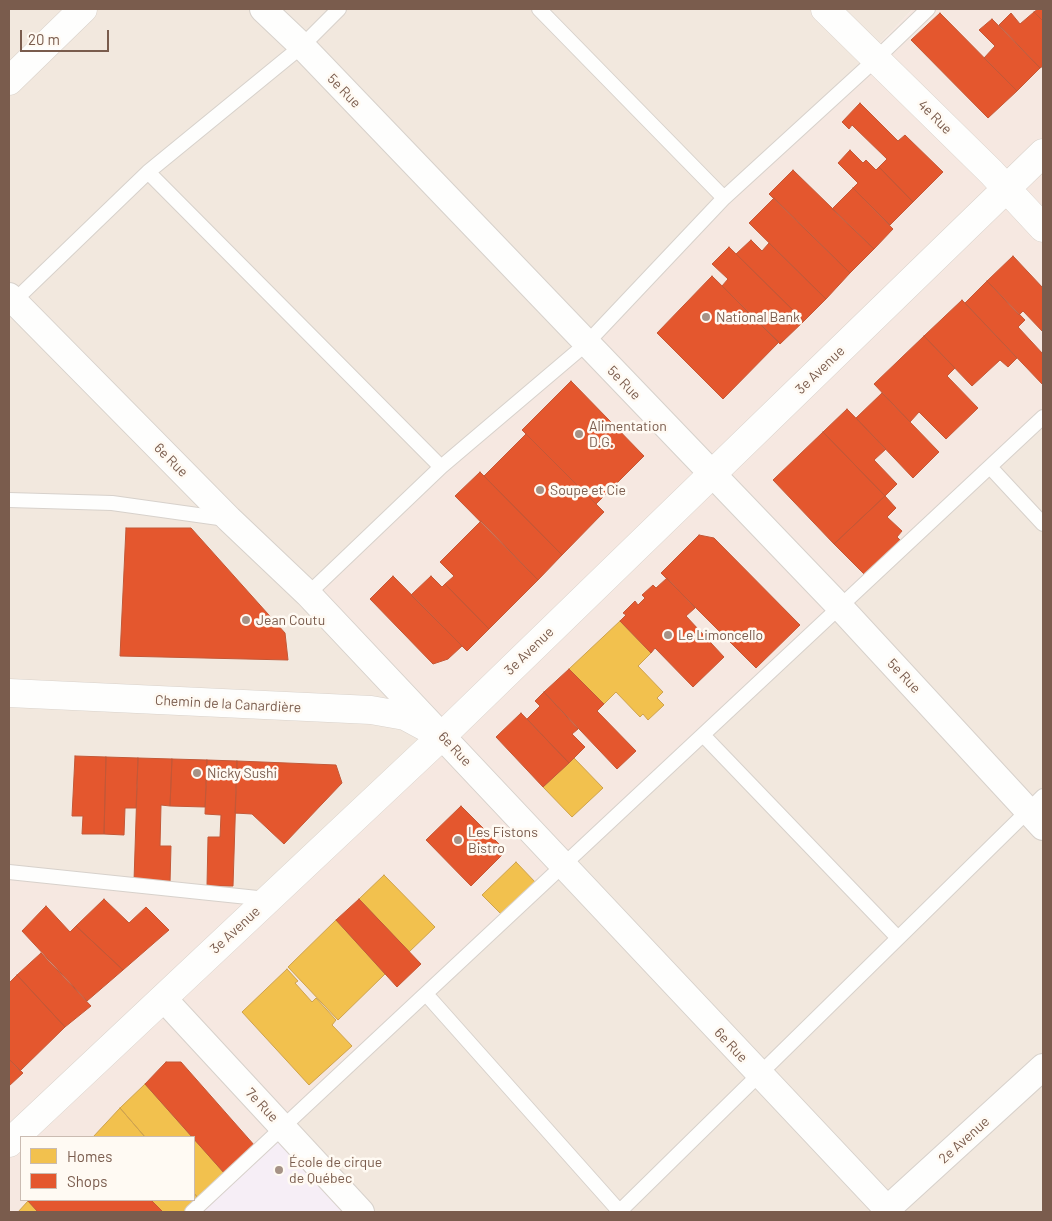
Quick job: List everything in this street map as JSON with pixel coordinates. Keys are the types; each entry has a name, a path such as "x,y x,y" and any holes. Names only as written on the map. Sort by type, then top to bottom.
{"street":[{"path":"9,81 83,9"},
{"name":"5e Rue","path":"263,9 302,46 586,344 1038,811"},
{"name":"4e Rue","path":"825,9 1007,188 1043,228"},
{"name":"3e Avenue","path":"9,1143 442,736 1043,153"},
{"name":"6e Rue","path":"11,301 229,520 308,594 887,1211"},
{"name":"Chemin de la Canardière","path":"9,693 371,710 405,716 442,736"},
{"name":"7e Rue","path":"163,998 361,1212"},
{"name":"2e Avenue","path":"887,1211 1043,1067"}],"lane":[{"path":"11,301 148,172 302,46 339,9"},
{"path":"539,9 724,198"},
{"path":"308,594 441,467 586,344 724,198 876,60 928,9"},
{"path":"148,172 441,467"},
{"path":"192,1212 1043,416"},
{"path":"990,467 1043,524"},
{"path":"9,500 112,504 229,520"},
{"path":"702,735 898,938"},
{"path":"426,994 620,1212 898,938 1038,811"},
{"path":"10,874 268,899"}],"shaded area":[{"path":"9,9 913,9 586,344 442,736 268,899 9,877"},
{"path":"913,9 1043,9 1043,417 192,1212 9,1212 9,877 268,899 442,736 312,594 441,467 586,344"},
{"path":"1043,417 1043,1212 192,1212"},
{"name":"École de cirque de Québec","path":"282,1128 361,1212 192,1212"}],"building: Homes":[{"path":"620,621 651,653 638,666 663,692 657,698 664,705 648,720 643,714 640,717 616,692 604,704 569,669"},
{"path":"574,758 603,788 572,817 543,787"},
{"path":"516,862 536,883 503,916 482,895"},
{"path":"384,875 435,927 409,952 359,899"},
{"path":"336,920 385,974 338,1020 288,967"},
{"path":"287,969 298,981 295,983 312,1002 316,998 336,1020 332,1025 352,1046 309,1085 242,1012"},
{"path":"145,1084 191,1136 144,1136 120,1108"},
{"path":"120,1108 144,1136 94,1136"},
{"path":"195,1140 225,1174 199,1199 195,1194"},
{"path":"195,1194 199,1199 184,1212 163,1212 152,1201 195,1201"},
{"path":"28,1201 38,1212 18,1212"}],"building: Shops":[{"path":"1038,9 1043,9 1043,21 1034,12"},
{"path":"1034,12 1043,21 1043,66 1040,68 999,25 1011,13 1020,24"},
{"path":"940,13 1017,91 988,118 911,40"},
{"path":"992,19 1040,68 1017,91 984,58 995,46 979,30"},
{"path":"860,103 898,141 905,135 943,172 913,202 879,167 887,159 852,125 849,129 842,122"},
{"path":"850,150 863,163 866,160 876,170 879,167 913,202 890,225 853,188 858,183 838,163"},
{"path":"793,170 874,249 850,273 769,194"},
{"path":"853,188 893,229 874,249 832,209"},
{"path":"774,198 850,273 826,299 749,223"},
{"path":"751,240 762,251 769,243 826,299 804,321 736,254"},
{"path":"729,247 804,321 780,344 722,286 728,279 712,264"},
{"path":"1013,256 1043,288 1043,332 1023,311 1019,315 987,281"},
{"path":"712,276 779,342 723,399 657,333"},
{"path":"987,281 1025,320 1018,327 1043,354 1043,385 965,303"},
{"path":"962,300 1017,358 1008,367 1000,360 972,386 924,336"},
{"path":"924,336 955,368 947,376 978,408 946,439 919,412 910,422 874,384"},
{"path":"571,381 644,456 596,504 522,430"},
{"path":"882,393 939,452 913,478 856,418"},
{"path":"847,409 886,449 874,460 897,484 885,496 823,432"},
{"path":"823,432 885,496 834,544 773,480"},
{"name":"Soupe et Cie","path":"526,434 604,512 562,555 484,476"},
{"path":"480,472 562,555 538,580 455,496"},
{"path":"885,496 896,508 887,517 902,531 897,537 905,545 869,579 834,544"},
{"path":"481,521 538,580 489,629 445,584 454,576 440,562"},
{"path":"126,528 191,528 285,633 288,660 120,656"},
{"path":"699,535 714,538 800,625 756,668 661,573"},
{"path":"393,576 462,646 448,659 433,664 370,599"},
{"path":"431,576 442,587 445,584 489,629 467,651 411,595"},
{"name":"Le Limoncello","path":"667,578 695,608 686,616 724,657 693,687 655,648 651,653 620,621 626,615 623,613 635,601 638,605 645,598 642,595 653,585 656,588"},
{"path":"569,669 604,704 597,711 636,751 617,769 544,692"},
{"path":"544,692 578,729 572,734 585,747 569,763 527,719 540,706 535,701"},
{"path":"521,713 569,763 543,787 496,737"},
{"path":"75,756 106,757 104,834 82,834 83,816 72,816"},
{"path":"106,757 138,758 136,808 125,808 124,835 104,834"},
{"path":"138,758 172,759 170,806 161,805 160,846 171,846 170,883 134,881"},
{"path":"172,759 207,760 205,807 170,806"},
{"path":"207,760 237,761 233,886 207,886 208,837 220,837 221,815 205,814"},
{"path":"237,761 336,765 342,783 284,844 252,814 235,813"},
{"path":"461,806 506,851 471,886 426,840"},
{"path":"104,899 129,923 146,907 169,930 123,970 76,926"},
{"path":"359,899 421,964 397,987 336,920"},
{"path":"46,906 70,932 76,926 123,970 87,1001 22,931"},
{"path":"41,953 91,1006 65,1027 17,975"},
{"path":"17,975 65,1027 20,1071 9,1059 9,983"},
{"path":"9,1059 23,1073 9,1086"},
{"path":"166,1062 181,1062 255,1146 225,1174 195,1140 195,1136 191,1136 145,1084"},
{"path":"28,1201 152,1201 163,1212 38,1212"}],"place":[{"name":"National Bank","path":"706,317"},
{"name":"Alimentation D.G.","path":"579,434"},
{"name":"Soupe et Cie","path":"540,490"},
{"name":"Jean Coutu","path":"246,620"},
{"name":"Le Limoncello","path":"668,635"},
{"name":"Nicky Sushi","path":"197,773"},
{"name":"Les Fistons Bistro","path":"458,840"},
{"name":"École de cirque de Québec","path":"279,1170"}]}
